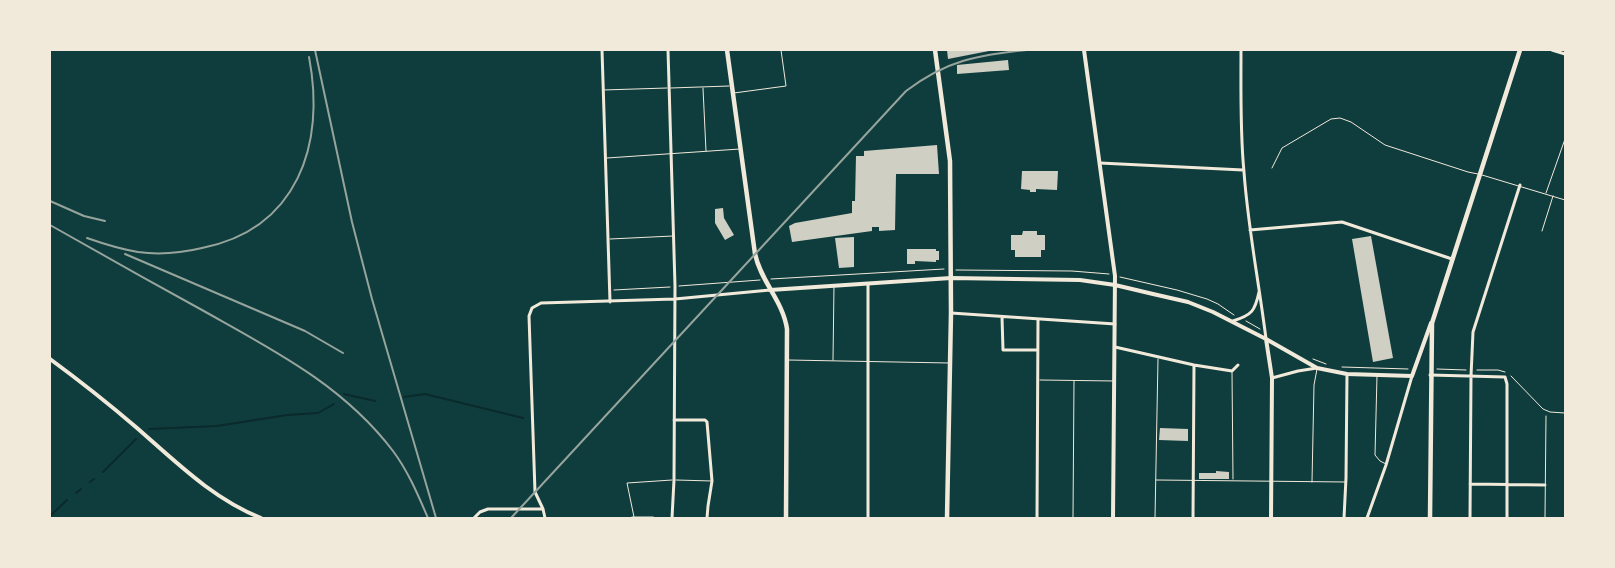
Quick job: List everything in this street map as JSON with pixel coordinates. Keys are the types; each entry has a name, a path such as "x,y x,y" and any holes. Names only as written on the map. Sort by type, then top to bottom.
{"main road":[{"path":"727,50 755,254 764,280 785,318 787,360 786,518"},
{"path":"935,50 950,161 951,313 947,518"},
{"path":"1430,518 1432,323 1520,50"}],"street":[{"path":"602,50 610,302"},
{"path":"668,50 675,286 674,480 672,518"},
{"path":"1084,50 1115,276 1113,518"},
{"path":"1241,50 1243,170 1272,378 1271,518"},
{"path":"1552,50 1565,54"},
{"path":"1100,163 1243,170"},
{"path":"1470,518 1473,332 1520,185"},
{"path":"1250,230 1342,222 1452,259"},
{"path":"545,518 535,492 529,316 532,308 541,303 675,299 770,290 951,278 1080,280 1115,285 1188,302 1233,321 1317,368 1347,374 1412,376"},
{"path":"868,284 868,518"},
{"path":"1233,321 1253,311 1260,289"},
{"path":"951,313 1115,324"},
{"path":"1002,317 1003,350 1038,350"},
{"path":"1037,518 1038,320"},
{"path":"1367,518 1386,465 1412,376 1432,323"},
{"path":"1115,347 1158,358 1232,371 1238,365"},
{"path":"50,359 99,396 194,479 233,505 261,518"},
{"path":"1193,518 1194,365"},
{"path":"1272,378 1291,372 1317,368"},
{"path":"1344,518 1347,374"},
{"path":"1430,375 1505,377 1507,384 1507,518"},
{"path":"674,420 706,421 712,480 708,518"},
{"path":"1470,484 1545,485"},
{"path":"474,517 488,509 543,509"},
{"path":"635,518 653,518"}],"lane":[{"path":"734,93 786,86 781,50"},
{"path":"603,90 733,86"},
{"path":"703,87 706,152"},
{"path":"1272,168 1282,148 1331,119 1340,118 1361,128 1385,145 1468,172 1520,185 1565,200"},
{"path":"1546,194 1565,139"},
{"path":"605,158 741,149"},
{"path":"1542,231 1553,196"},
{"path":"608,239 674,236"},
{"path":"834,286 834,361"},
{"path":"1155,518 1158,358"},
{"path":"787,360 950,363"},
{"path":"1312,482 1314,385 1317,368"},
{"path":"1232,371 1233,480"},
{"path":"1377,375 1375,455 1386,465"},
{"path":"1037,380 1114,381"},
{"path":"1073,518 1074,380"},
{"path":"1544,518 1546,416"},
{"path":"635,518 627,483 712,480"},
{"path":"1156,480 1345,482"}],"path":[{"path":"610,290 940,268 1072,271 1115,276 1207,299 1266,333"},
{"path":"1309,358 1329,365"},
{"path":"1341,367 1415,369"},
{"path":"1431,369 1505,372 1542,409 1550,412 1565,413"}],"building":[{"path":"947,50 989,50 989,51 948,59"},
{"path":"1008,60 1009,70 957,74 957,65"},
{"path":"937,145 939,174 896,174 895,230 879,231 879,227 872,227 872,231 792,242 789,226 795,223 852,213 852,201 855,201 856,156 864,156 864,151"},
{"path":"1022,171 1058,171 1057,190 1036,189 1036,192 1030,192 1030,190 1021,189"},
{"path":"723,208 724,218 734,235 725,240 715,223 715,209"},
{"path":"1023,231 1037,231 1037,235 1045,235 1045,250 1041,250 1041,257 1015,257 1015,250 1011,250 1011,235 1022,235"},
{"path":"1371,236 1393,358 1373,362 1352,239"},
{"path":"854,237 854,267 839,268 835,238"},
{"path":"907,249 936,249 936,251 939,251 939,260 936,260 936,262 915,261 915,264 907,264"},
{"path":"1160,428 1188,429 1188,441 1159,440"},
{"path":"1216,471 1229,472 1229,479 1199,479 1199,473 1216,473"}],"waterway":[{"path":"344,394 375,401"},
{"path":"404,397 425,394 523,418"},
{"path":"149,429 217,426 287,415 318,413 334,404"},
{"path":"103,472 136,439"},
{"path":"90,482 94,479"},
{"path":"76,493 81,489"},
{"path":"50,516 67,500"}],"railway":[{"path":"315,50 352,222 372,299 436,518"},
{"path":"511,518 906,91 935,72 949,66 978,57 1027,50"},
{"path":"87,238 138,252 170,253 202,248 235,238 261,223 282,202 298,178 308,151 313,121 313,90 309,57"},
{"path":"50,201 84,216 105,221"},
{"path":"50,225 255,340 329,388 352,407 393,451 408,475 428,518"},
{"path":"125,254 305,331 343,353"}]}
